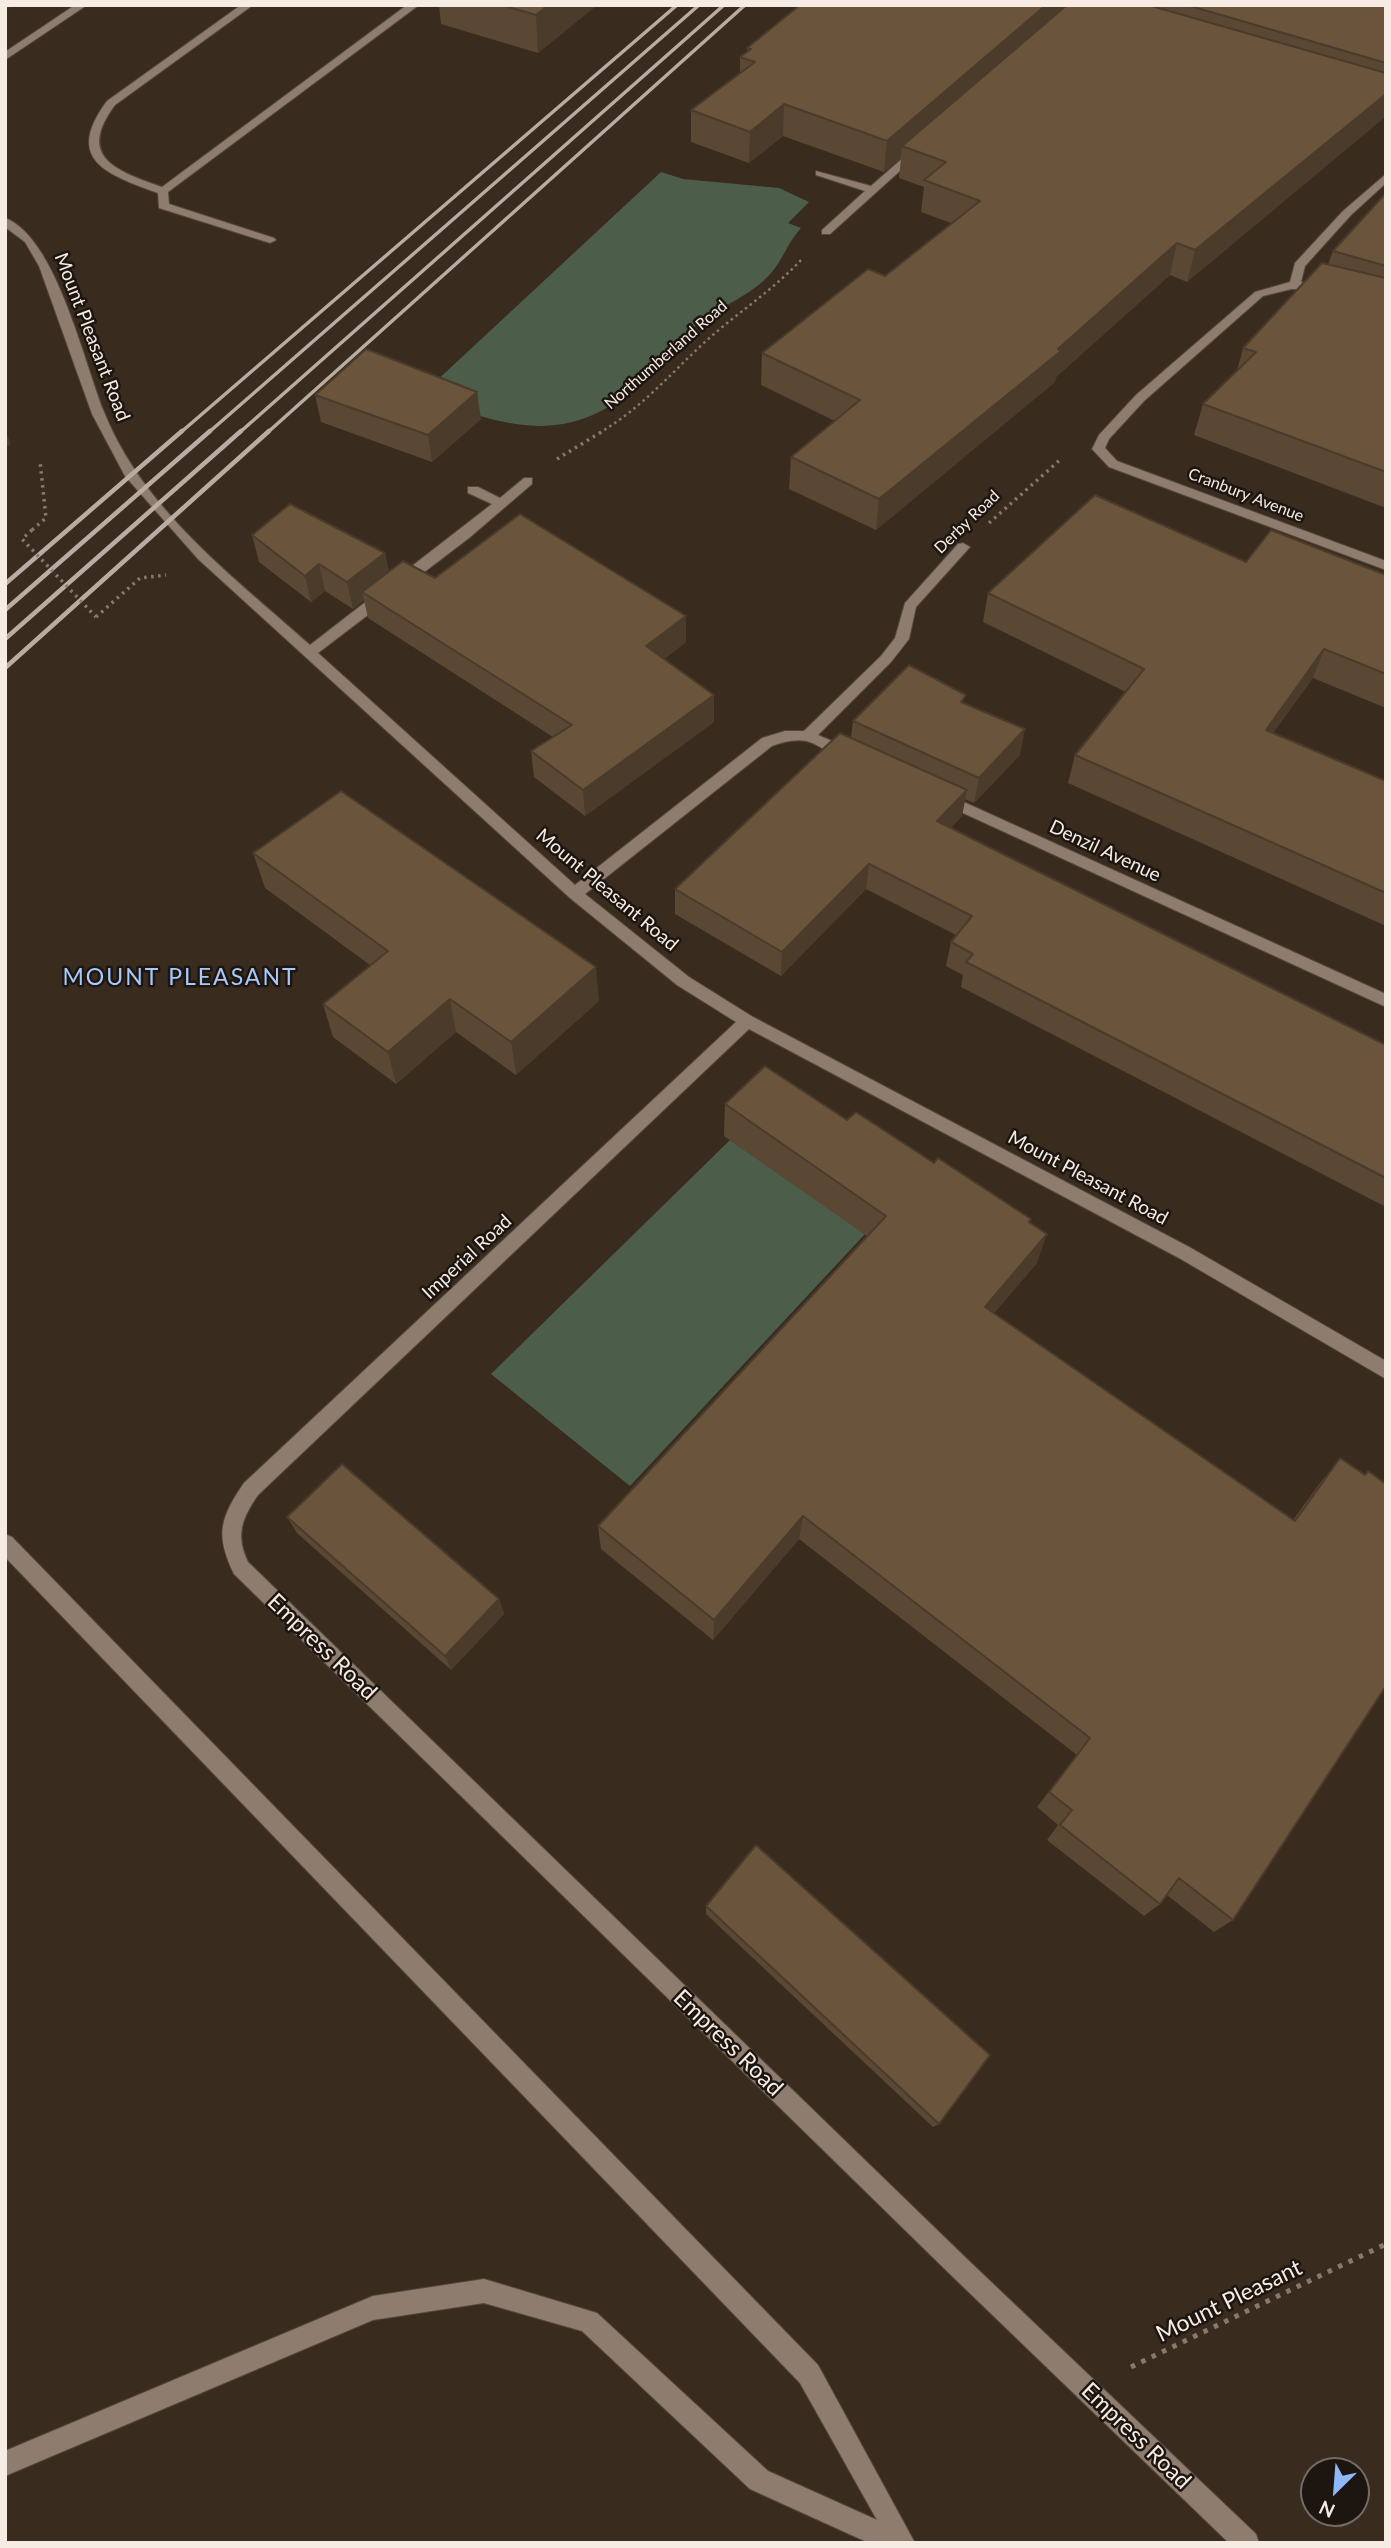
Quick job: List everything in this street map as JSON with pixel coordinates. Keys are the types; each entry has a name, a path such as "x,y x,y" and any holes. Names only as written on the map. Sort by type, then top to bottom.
{"street":[{"path":"5,57 82,5"},
{"path":"163,191 100,163 92,148 91,132 98,117 111,103 248,5"},
{"path":"163,191 414,5"},
{"path":"826,232 930,140"},
{"path":"820,173 872,190"},
{"path":"1295,284 1299,265 1347,213 1386,177"},
{"path":"163,191 163,206 270,240"},
{"name":"Mount Pleasant Road","path":"5,221 29,240 46,266 98,414 131,476 203,556 575,894 683,981 747,1021 1185,1253 1386,1371"},
{"path":"1098,449 1103,438 1140,398 1259,294 1277,286 1295,284 1340,293"},
{"name":"Cranbury Avenue","path":"1098,449 1113,464 1386,566"},
{"path":"310,652 464,535 528,481"},
{"path":"472,490 500,503"},
{"name":"Derby Road","path":"808,736 886,659 902,639 910,606 963,547"},
{"path":"575,894 767,742 785,736 808,736 858,759"},
{"name":"Denzil Avenue","path":"934,793 1386,1001"},
{"name":"Imperial Road","path":"229,1531 235,1511 251,1489 747,1021"},
{"name":"Empress Road","path":"229,1531 230,1549 241,1568 1247,2543"},
{"path":"5,1543 809,2374 903,2543"},
{"path":"5,2464 373,2308 484,2291 589,2321 759,2480 898,2543"}],"path":[{"name":"Northumberland Road","path":"528,481 572,448 621,420 660,388 695,351 774,287 826,232"},
{"name":"Derby Road","path":"963,547 1059,460 1098,449"},
{"path":"40,461 46,518 22,539 96,617 140,578 167,574"},
{"name":"Mount Pleasant","path":"1087,2389 1386,2245"}],"green space":[{"path":"661,172 683,179 779,188 809,202 788,223 801,228 776,267 764,280 702,321 647,379 617,402 590,416 563,424 537,426 510,423 419,397"},
{"path":"730,1140 865,1234 630,1486 491,1374"}],"building":[{"path":"501,5 548,5 536,15"},
{"path":"800,5 1046,5 887,141 784,104 750,132 691,110 755,62 740,57 751,49 747,48"},
{"path":"1067,5 1148,5 1386,73 1386,94 1195,250 1177,243 1058,349 1061,351 879,499 791,457 860,400 762,353 868,269 885,276 980,201 924,180 946,162 902,146"},
{"path":"1187,5 1386,5 1386,63"},
{"path":"1386,193 1386,266 1333,251"},
{"path":"1322,263 1386,278 1386,472 1203,404 1256,352 1243,348"},
{"path":"366,349 477,392 428,435 315,395"},
{"path":"1095,495 1246,562 1271,530 1386,575 1386,674 1324,649 1266,730 1386,781 1386,893 1075,755 1144,669 988,593"},
{"path":"290,504 385,553 347,582 319,564 305,576 252,535"},
{"path":"520,514 686,616 646,646 714,695 583,790 531,751 572,725 362,592 403,561 435,578"},
{"path":"909,665 966,695 961,702 1025,729 979,778 853,721"},
{"path":"840,733 967,790 937,821 1386,1045 1386,1178 966,962 973,954 951,942 972,916 869,864 782,952 675,889"},
{"path":"341,791 596,967 511,1042 450,999 388,1052 323,1004 388,951 253,853"},
{"path":"765,1066 847,1120 856,1112 934,1163 938,1158 1031,1219 1029,1222 1047,1234 985,1307 1295,1521 1340,1458 1365,1475 1368,1471 1386,1484 1386,1686 1233,1920 1179,1878 1160,1904 1060,1825 1072,1810 1049,1792 1090,1738 803,1516 714,1620 598,1526 886,1216 725,1104"},
{"path":"342,1464 499,1599 445,1656 287,1517"},
{"path":"756,1845 990,2055 939,2124 706,1906"}],"railway":[{"path":"180,433 677,5"},
{"path":"208,433 699,5"},
{"path":"239,433 724,5"},
{"path":"267,433 745,5"},
{"path":"5,584 182,431"},
{"path":"5,610 210,431"},
{"path":"5,639 241,431"},
{"path":"5,668 269,431"}],"district":[{"name":"MOUNT PLEASANT","path":"180,978"}]}
